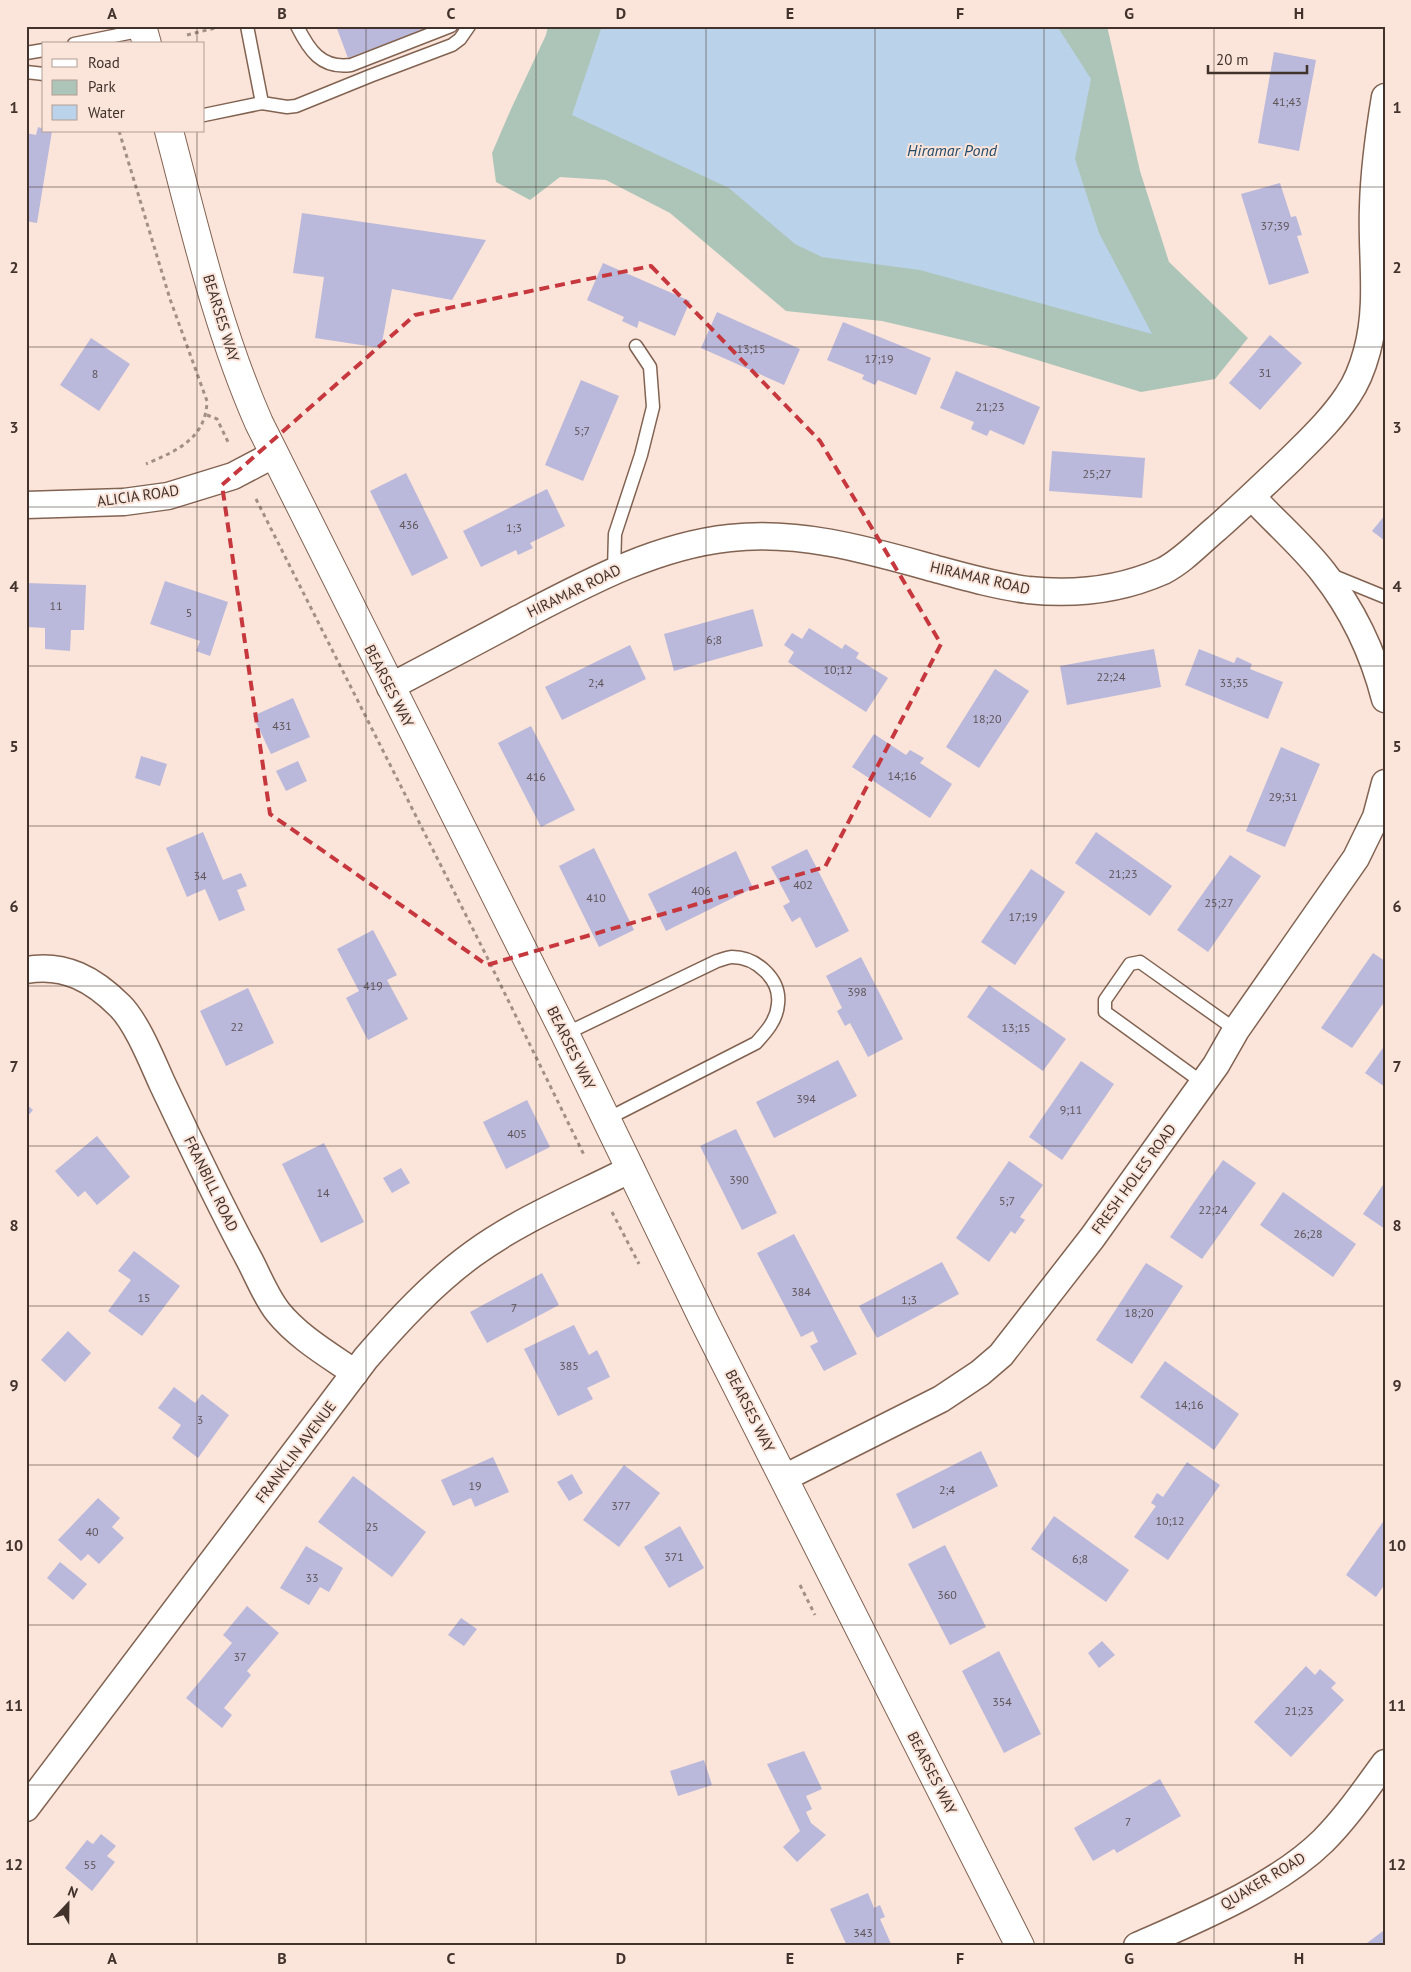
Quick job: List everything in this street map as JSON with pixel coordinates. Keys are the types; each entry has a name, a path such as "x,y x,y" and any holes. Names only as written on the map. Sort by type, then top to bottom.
{"main road":[{"name":"BEARSES WAY","path":"169,132 214,301 244,389 273,455 565,1034 704,1321 1020,1946"}],"street":[{"name":"HIRAMAR ROAD","path":"390,687 614,570 663,552 701,542 754,536 800,537 859,548 999,585 1027,590 1077,593 1126,583 1166,569 1196,546 1252,497 1319,432 1348,396 1357,378 1367,354 1373,325 1379,245 1373,207 1379,130 1385,97"},
{"name":"ALICIA ROAD","path":"26,505 124,502 168,496 232,476 273,455"},
{"path":"1252,497 1322,571 1352,614 1378,673 1385,699"},
{"name":"FRESH HOLES ROAD","path":"784,1478 941,1398 980,1373 1001,1355 1092,1238 1216,1065 1236,1030 1356,858 1376,817 1385,783"},
{"name":"FRANBILL ROAD","path":"26,970 60,970 78,974 98,986 122,1008 142,1040 229,1223 277,1311 293,1328 355,1373"},
{"name":"FRANKLIN AVENUE","path":"26,1808 355,1373 396,1324 472,1255 504,1233 631,1169"},
{"name":"QUAKER ROAD","path":"1137,1946 1199,1919 1291,1867 1322,1842 1346,1817 1385,1763"}],"lane":[{"path":"247,26 262,103"},
{"path":"297,26 311,50 332,65 342,66 351,65 451,26"},
{"path":"205,115 262,103 287,108 296,106 452,45 460,39 469,26"},
{"path":"87,42 144,33"},
{"path":"26,53 42,50"},
{"path":"26,72 42,74"},
{"path":"614,570 615,534 654,408 650,366 636,346"},
{"path":"1322,571 1385,597"},
{"path":"565,1034 717,961 732,957 747,960 759,966 770,975 777,988 779,1003 776,1011 766,1032 756,1043 607,1119"},
{"path":"1203,1083 1105,1012 1105,1000 1130,964 1140,962 1236,1030"}],"path":[{"path":"188,35 223,26"},
{"path":"119,132 170,299 207,401 207,415 199,430 189,441 172,453 146,464"},
{"path":"268,521 584,1155"}],"highlighted area":[{"path":"651,266 820,441 941,644 825,867 487,965 270,814 222,485 415,315"}],"green space":[{"name":"Hiramar Pond","path":"548,26 1107,26 1140,171 1169,262 1248,338 1215,379 1141,392 1001,349 882,321 786,311 670,213 606,180 560,177 530,200 496,182 492,153 546,35"}],"water":[{"name":"Hiramar Pond","path":"602,26 1057,26 1091,79 1075,159 1099,233 1152,334 920,270 822,257 795,244 729,188 572,115"}],"building":[{"path":"336,26 433,26 348,58"},
{"path":"1274,52 1316,60 1299,151 1258,143"},
{"path":"38,127 42,128 42,132 52,132 37,223 26,221 26,133 36,135"},
{"path":"1280,183 1291,217 1296,216 1302,235 1297,236 1309,273 1269,285 1241,194"},
{"path":"302,213 486,240 452,300 392,289 381,348 315,338 324,277 293,273"},
{"path":"603,263 690,301 675,336 639,321 637,328 622,321 624,317 587,300"},
{"path":"717,312 800,349 784,385 701,348"},
{"path":"843,322 931,358 916,395 878,380 875,385 862,379 864,375 827,360"},
{"path":"1270,335 1302,363 1260,410 1229,383"},
{"path":"91,338 130,364 99,411 60,385"},
{"path":"956,371 1040,407 1024,445 990,430 987,436 971,429 974,422 940,408"},
{"path":"581,380 619,396 583,481 545,465"},
{"path":"1052,451 1145,458 1142,498 1049,491"},
{"path":"406,473 448,558 412,576 370,491"},
{"path":"547,489 565,526 530,543 533,548 518,555 516,550 481,567 463,531"},
{"path":"1385,515 1385,541 1372,531"},
{"path":"165,581 228,602 210,656 196,651 200,641 150,624"},
{"path":"26,583 86,585 84,630 71,630 70,651 45,649 45,628 26,627"},
{"path":"753,609 763,646 674,671 664,634"},
{"path":"809,628 842,649 845,644 859,653 856,658 888,678 866,712 788,662 794,652 784,645 792,633 802,639"},
{"path":"630,645 646,679 562,720 545,687"},
{"path":"1154,649 1161,687 1067,705 1060,666"},
{"path":"1199,649 1234,663 1237,657 1252,664 1250,669 1283,682 1268,719 1185,685"},
{"path":"995,669 1029,691 979,768 946,747"},
{"path":"293,698 310,737 271,754 253,716"},
{"path":"531,726 575,810 541,827 498,743"},
{"path":"874,734 906,755 910,750 924,758 920,763 952,784 930,818 852,767"},
{"path":"1281,747 1320,764 1285,847 1246,831"},
{"path":"141,756 167,764 160,786 135,778"},
{"path":"298,761 307,781 286,791 276,771"},
{"path":"203,832 223,880 241,873 247,886 237,890 245,910 219,921 205,889 187,897 166,848"},
{"path":"1096,832 1172,886 1150,916 1075,863"},
{"path":"594,848 634,930 599,947 559,866"},
{"path":"807,849 849,931 816,948 800,917 792,922 783,906 790,902 771,867"},
{"path":"736,851 753,888 666,931 648,894"},
{"path":"1230,855 1261,876 1208,952 1177,930"},
{"path":"1031,869 1065,892 1015,965 981,942"},
{"path":"373,930 397,975 387,980 408,1019 368,1040 346,998 359,991 337,949"},
{"path":"1373,953 1385,961 1385,1001 1352,1048 1321,1028"},
{"path":"861,957 903,1039 868,1057 850,1023 845,1026 837,1011 842,1008 826,976"},
{"path":"989,985 1066,1039 1043,1071 967,1017"},
{"path":"248,988 274,1043 226,1066 200,1011"},
{"path":"1385,1045 1385,1087 1365,1073"},
{"path":"838,1060 857,1096 774,1138 756,1102"},
{"path":"1081,1061 1114,1084 1062,1160 1029,1137"},
{"path":"527,1100 550,1147 506,1169 483,1122"},
{"path":"26,1104 33,1110 26,1118"},
{"path":"736,1129 777,1213 742,1230 700,1146"},
{"path":"97,1136 130,1177 97,1205 85,1191 78,1197 55,1171"},
{"path":"324,1143 364,1222 321,1243 282,1164"},
{"path":"1223,1160 1256,1183 1202,1259 1170,1237"},
{"path":"1009,1161 1043,1185 1020,1217 1025,1220 1015,1234 1011,1231 989,1262 956,1238"},
{"path":"401,1168 410,1183 392,1193 383,1178"},
{"path":"1385,1182 1385,1229 1363,1214"},
{"path":"1283,1192 1356,1244 1333,1277 1260,1225"},
{"path":"794,1234 857,1354 824,1371 810,1346 818,1342 813,1331 801,1337 757,1253"},
{"path":"134,1251 180,1286 142,1336 108,1311 131,1280 118,1271"},
{"path":"942,1262 959,1294 877,1338 859,1306"},
{"path":"1146,1263 1183,1286 1132,1364 1096,1340"},
{"path":"542,1273 559,1305 487,1343 470,1312"},
{"path":"574,1325 589,1355 597,1350 610,1377 587,1388 593,1399 558,1416 524,1349"},
{"path":"68,1331 91,1353 65,1382 41,1360"},
{"path":"1165,1361 1239,1414 1214,1450 1140,1397"},
{"path":"174,1387 195,1403 202,1394 229,1415 198,1458 172,1438 181,1425 158,1408"},
{"path":"981,1451 998,1486 913,1529 896,1494"},
{"path":"493,1457 509,1492 475,1507 471,1498 453,1506 441,1480"},
{"path":"1187,1462 1220,1485 1168,1560 1134,1537 1156,1506 1151,1503 1157,1493 1163,1497"},
{"path":"624,1465 660,1493 619,1547 583,1520"},
{"path":"572,1474 583,1493 569,1501 557,1482"},
{"path":"353,1476 426,1532 392,1577 318,1522"},
{"path":"98,1498 120,1518 112,1527 124,1538 99,1564 88,1554 81,1561 58,1540"},
{"path":"1054,1516 1129,1570 1106,1602 1031,1549"},
{"path":"1385,1519 1385,1584 1376,1597 1346,1575"},
{"path":"680,1526 704,1568 669,1588 644,1547"},
{"path":"945,1545 986,1627 950,1645 908,1564"},
{"path":"306,1546 343,1568 329,1592 320,1587 309,1605 280,1588"},
{"path":"60,1562 87,1584 73,1600 47,1578"},
{"path":"247,1606 279,1633 247,1671 251,1675 224,1708 232,1715 222,1728 186,1698 232,1643 223,1635"},
{"path":"461,1618 477,1629 464,1646 448,1635"},
{"path":"1102,1641 1115,1655 1099,1668 1088,1653"},
{"path":"999,1651 1041,1734 1004,1753 962,1671"},
{"path":"1306,1666 1315,1675 1320,1669 1336,1683 1331,1688 1344,1700 1291,1757 1254,1722"},
{"path":"804,1751 822,1789 806,1796 812,1809 806,1812 811,1823 826,1835 797,1862 783,1847 800,1831 767,1764"},
{"path":"704,1760 712,1785 678,1796 670,1771"},
{"path":"1160,1779 1181,1816 1117,1853 1114,1849 1093,1861 1074,1828"},
{"path":"101,1834 116,1846 107,1856 115,1862 92,1891 65,1868 87,1840 93,1844"},
{"path":"868,1893 874,1908 880,1905 885,1917 880,1919 892,1946 847,1946 830,1909"},
{"path":"1383,1931 1385,1946 1363,1946"}]}
